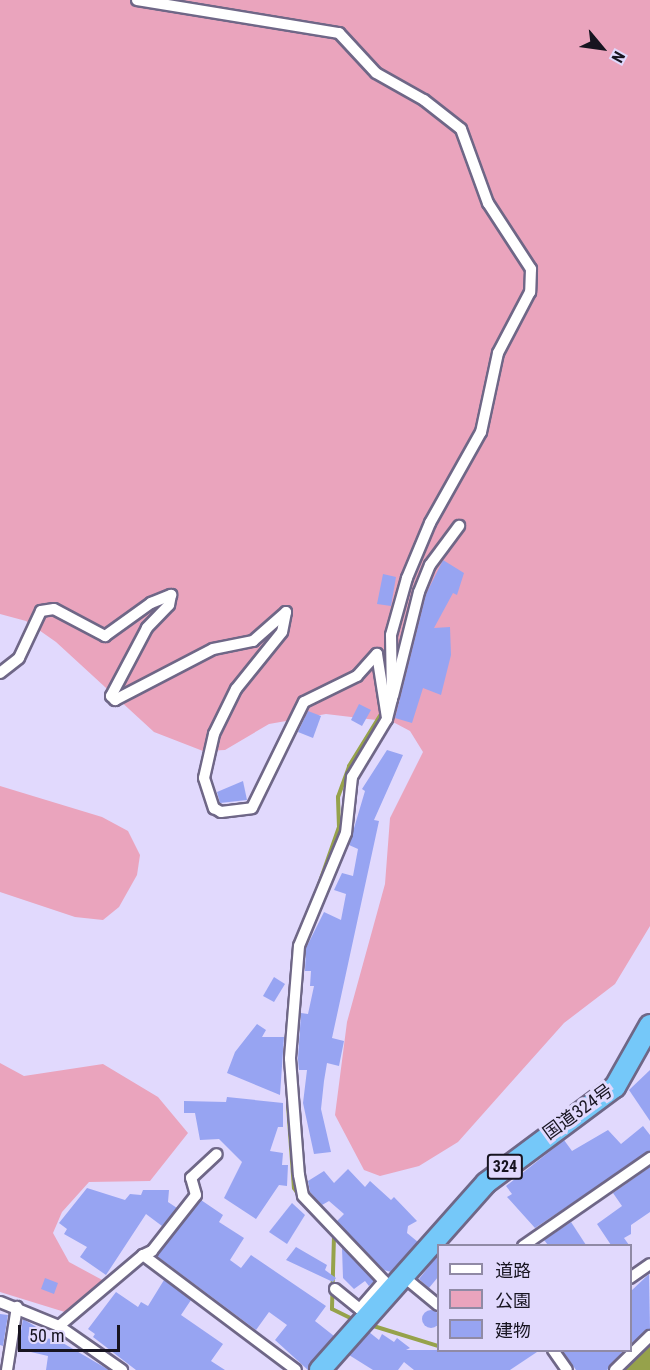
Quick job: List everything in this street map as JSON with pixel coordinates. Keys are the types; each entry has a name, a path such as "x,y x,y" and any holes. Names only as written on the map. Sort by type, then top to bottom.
{"highway":[{"name":"国道324号","path":"320,1370 486,1183 615,1087 648,1035"}],"street":[{"path":"137,0 339,33 376,73 424,100 461,129 488,203 531,269 530,292 498,353 481,432 430,523 407,578 391,635 392,699"},
{"path":"335,1289 364,1318 384,1281 303,1196 290,1059 299,946 346,833 352,777 387,718 418,592 430,565 459,525"},
{"path":"0,673 19,658 41,611 54,609 105,636 171,595 168,605 147,628 111,696 115,700 213,649 253,640 286,612 282,632 236,689 214,734 204,778 214,808 220,812 252,808 304,702 357,676 377,654 387,718"},
{"path":"59,1326 143,1255 152,1251 196,1195 191,1178 217,1154"},
{"path":"524,1244 650,1158"},
{"path":"143,1255 296,1370"},
{"path":"632,1277 650,1264"},
{"path":"404,1277 437,1304"},
{"path":"0,1302 59,1326 122,1370"},
{"path":"8,1370 17,1307"},
{"path":"615,1370 650,1336"},
{"path":"554,1352 567,1370"}],"green space":[{"path":"0,0 650,0 650,926 615,984 564,1023 458,1142 419,1166 380,1176 364,1170 335,1115 347,1022 385,884 390,818 423,752 410,731 393,722 326,714 269,724 225,750 203,751 154,732 56,642 26,621 0,614"},
{"path":"0,786 102,817 128,831 140,855 137,875 119,907 103,920 75,917 0,892"},
{"path":"0,1063 24,1076 103,1064 158,1097 188,1133 150,1181 89,1182 62,1212 53,1233 69,1262 106,1282 68,1313 0,1292"}],"shaded area":[{"path":"650,1343 650,1370 622,1370"}],"building":[{"path":"443,560 464,573 457,595 453,593 434,628 450,627 451,655 441,695 423,688 412,723 395,718 426,594"},
{"path":"383,574 396,577 391,606 377,604"},
{"path":"359,704 371,710 362,726 351,720"},
{"path":"308,711 321,716 313,738 298,732"},
{"path":"387,750 403,755 374,820 379,821 332,1038 344,1041 339,1066 327,1063 321,1109 331,1152 314,1154 303,1103 307,1070 299,1070 298,1059 301,1013 308,1014 314,986 310,986 311,971 305,971 306,948 324,912 341,920 346,894 334,890 342,873 353,876 358,849 349,845 365,791 362,789"},
{"path":"243,781 247,800 220,803 217,792"},
{"path":"274,977 285,984 274,1002 263,996"},
{"path":"257,1024 266,1030 262,1037 284,1037 280,1095 227,1073 235,1052"},
{"path":"650,1070 650,1121 629,1090"},
{"path":"227,1097 283,1103 283,1127 278,1127 270,1151 283,1153 282,1165 288,1165 287,1186 279,1185 256,1219 224,1198 242,1162 219,1139 200,1140 195,1113 184,1113 184,1101 226,1102"},
{"path":"643,1126 650,1135 650,1151 535,1228 507,1197 512,1194 506,1186 564,1140 572,1151 608,1130 621,1144"},
{"path":"650,1167 650,1212 631,1225 631,1234 624,1238 628,1244 610,1244 597,1224 622,1206 613,1193"},
{"path":"348,1169 365,1187 370,1181 391,1200 394,1197 417,1221 408,1226 407,1233 418,1242 391,1272 384,1270 337,1221 344,1214 329,1201 322,1205 310,1192 308,1181 324,1171 334,1183"},
{"path":"87,1188 125,1200 130,1194 141,1195 143,1190 169,1190 168,1202 177,1208 162,1226 146,1214 106,1275 80,1257 87,1247 64,1234 67,1229 59,1223"},
{"path":"201,1200 223,1215 219,1222 244,1238 230,1260 241,1268 251,1255 326,1306 315,1321 334,1336 308,1370 275,1340 287,1325 269,1312 256,1330 157,1256"},
{"path":"292,1203 305,1215 287,1244 269,1232"},
{"path":"571,1222 585,1244 547,1244 544,1240"},
{"path":"296,1247 327,1265 325,1270 336,1278 333,1282 286,1260"},
{"path":"342,1248 374,1281 369,1286 365,1281 354,1289 343,1278"},
{"path":"437,1256 437,1278 429,1288 419,1279"},
{"path":"649,1274 650,1329 632,1342 632,1290"},
{"path":"45,1278 58,1283 54,1294 41,1289"},
{"path":"164,1280 191,1300 181,1315 223,1344 211,1361 225,1370 136,1370 93,1337 95,1334 88,1329 116,1292 138,1307 141,1302 148,1306"},
{"path":"428,1311 437,1313 437,1325 431,1328 425,1325 422,1319"},
{"path":"0,1314 8,1315 3,1346 0,1345"},
{"path":"23,1319 38,1328 36,1338 56,1339 109,1370 46,1370 48,1356 18,1349"},
{"path":"369,1332 379,1340 382,1334 394,1342 397,1338 410,1348 406,1350 537,1352 510,1370 414,1370 404,1362 398,1370 373,1370 349,1355"},
{"path":"563,1352 622,1352 607,1370 576,1370"}],"waterway":[{"path":"316,893 339,827 338,797 349,766 384,709"},
{"path":"293,970 294,951"},
{"path":"287,1040 287,1083"},
{"path":"288,1105 294,1188 305,1205"},
{"path":"327,1228 334,1236 332,1309 355,1320"},
{"path":"367,1324 437,1346"}]}
